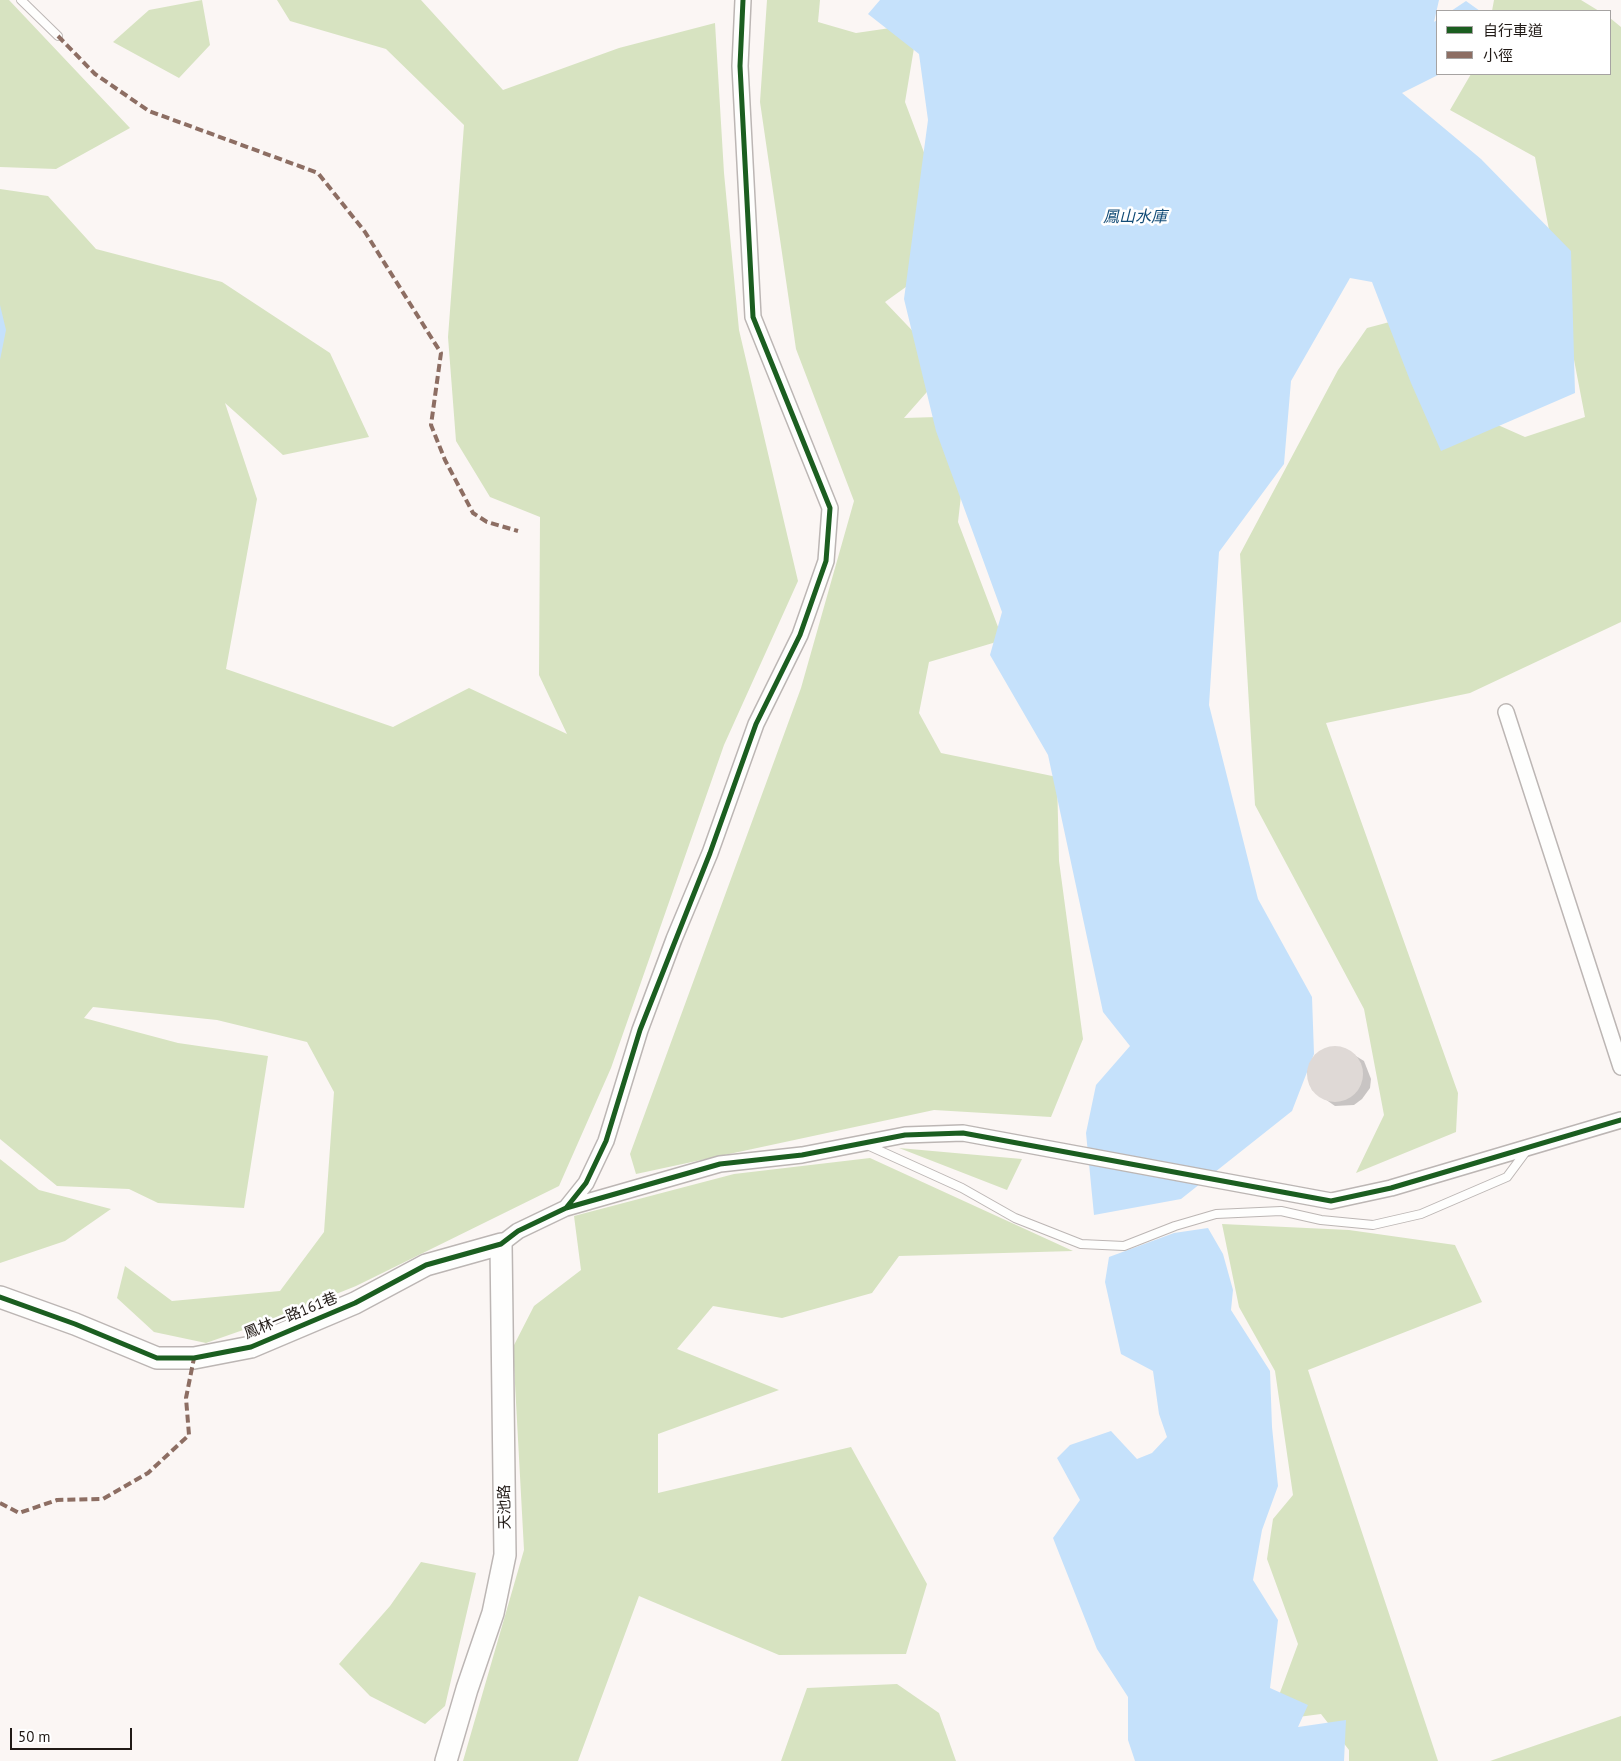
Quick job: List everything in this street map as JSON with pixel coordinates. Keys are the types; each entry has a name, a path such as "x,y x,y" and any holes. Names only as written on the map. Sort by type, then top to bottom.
{"street":[{"path":"566,1208 586,1183 606,1141 640,1030 670,948 710,853 756,724 800,635 826,561 830,508 753,317 740,66 743,0"},
{"path":"1506,712 1621,1066"},
{"path":"501,1244 518,1231 566,1208 720,1164 802,1155 905,1135 963,1133 1297,1193 1331,1201 1391,1188 1621,1120"},
{"name":"鳳林一路161巷","path":"0,1297 75,1324 157,1358 194,1358 251,1347 355,1304 426,1265 501,1244"},
{"name":"天池路","path":"446,1761 467,1688 493,1613 505,1555 501,1244"}],"lane":[{"path":"21,0 58,36"},
{"path":"863,1144 962,1188 1015,1218 1081,1244 1124,1246 1174,1226 1216,1214 1281,1211 1321,1220 1372,1225 1421,1214 1507,1176 1532,1145"}],"green space":[{"path":"0,0 9,0 130,128 56,169 0,167"},
{"path":"202,0 210,45 179,78 113,42 149,10"},
{"path":"277,0 421,0 503,90 619,48 715,23 724,173 739,330 798,581 724,745 611,1068 559,1186 356,1286 266,1322 206,1343 154,1332 117,1298 125,1266 172,1301 280,1291 324,1232 334,1092 307,1042 217,1020 93,1007 84,1018 178,1043 268,1056 244,1208 158,1203 129,1189 57,1186 0,1139 0,189 48,196 96,249 222,282 330,353 369,437 283,455 225,403 257,499 226,669 393,727 469,688 567,734 539,675 540,517 490,497 456,441 448,337 464,125 386,49 290,21"},
{"path":"767,0 820,0 818,22 856,33 918,24 905,102 960,248 885,302 948,368 904,418 970,416 958,522 1003,640 929,662 919,713 941,753 1057,777 1059,861 1083,1039 1051,1117 934,1110 636,1174 630,1154 801,688 854,501 796,349 760,102"},
{"path":"1494,0 1581,0 1597,10 1492,10"},
{"path":"1611,19 1621,27 1621,622 1470,693 1326,723 1458,1093 1456,1132 1356,1173 1384,1115 1364,1009 1255,805 1240,554 1338,370 1367,328 1416,315 1446,402 1525,437 1585,417 1535,157 1450,110 1470,75 1611,75"},
{"path":"899,1148 1022,1159 1007,1190"},
{"path":"870,1158 1073,1251 899,1256 872,1293 782,1318 713,1306 677,1349 779,1390 658,1434 658,1493 851,1447 927,1584 906,1654 779,1655 639,1596 578,1761 463,1761 524,1550 513,1347 534,1306 581,1270 574,1216 734,1174"},
{"path":"0,1159 39,1190 111,1209 65,1241 0,1263"},
{"path":"1222,1224 1349,1230 1455,1245 1482,1302 1308,1370 1438,1761 1349,1761 1349,1750 1321,1714 1283,1719 1278,1698 1298,1644 1267,1559 1273,1519 1293,1495 1275,1371 1239,1307"},
{"path":"421,1562 476,1573 445,1706 425,1724 370,1696 339,1664 390,1606"},
{"path":"897,1684 939,1713 956,1761 781,1761 807,1688"},
{"path":"1621,1716 1621,1761 1490,1761"}],"water":[{"name":"鳳山水庫","path":"880,0 1439,0 1434,22 1436,21 1436,75 1438,75 1402,93 1481,159 1571,251 1575,393 1441,451 1411,383 1372,282 1350,278 1291,381 1284,464 1219,552 1209,705 1258,899 1312,997 1314,1054 1292,1111 1181,1199 1094,1215 1086,1133 1096,1085 1130,1046 1103,1012 1048,755 990,655 1002,612 936,431 904,299 928,120 919,54 868,14"},
{"path":"1466,1 1479,10 1452,10"},
{"path":"0,305 6,330 0,360"},
{"path":"1208,1228 1223,1254 1233,1290 1231,1310 1270,1371 1272,1427 1278,1486 1262,1530 1253,1580 1278,1620 1270,1688 1308,1705 1298,1727 1346,1720 1344,1761 1135,1761 1128,1740 1128,1697 1097,1649 1053,1538 1080,1500 1057,1458 1070,1445 1111,1431 1137,1459 1152,1453 1167,1437 1159,1414 1153,1371 1121,1354 1105,1282 1109,1257 1174,1233"}],"building":[{"path":"1329,1046 1341,1046 1351,1050 1359,1058 1363,1074 1359,1090 1351,1098 1341,1102 1329,1102 1319,1098 1311,1090 1307,1080 1307,1068 1311,1058 1319,1050"}],"marked path":[{"path":"58,36 95,74 149,111 318,173 365,232 441,353 431,425 445,460 473,513 487,522 518,531"},
{"path":"0,1503 19,1513 57,1500 103,1499 148,1473 189,1435 186,1398 194,1358"}],"cycle path":[{"path":"0,1297 75,1324 157,1358 194,1358 251,1347 355,1303 426,1265 501,1244 518,1231 566,1208 586,1183 606,1141 640,1030 710,853 756,724 800,635 826,561 830,508 753,317 740,66 743,0"},
{"path":"566,1208 720,1164 802,1155 905,1135 963,1133 1331,1201 1391,1188 1621,1120"}]}
